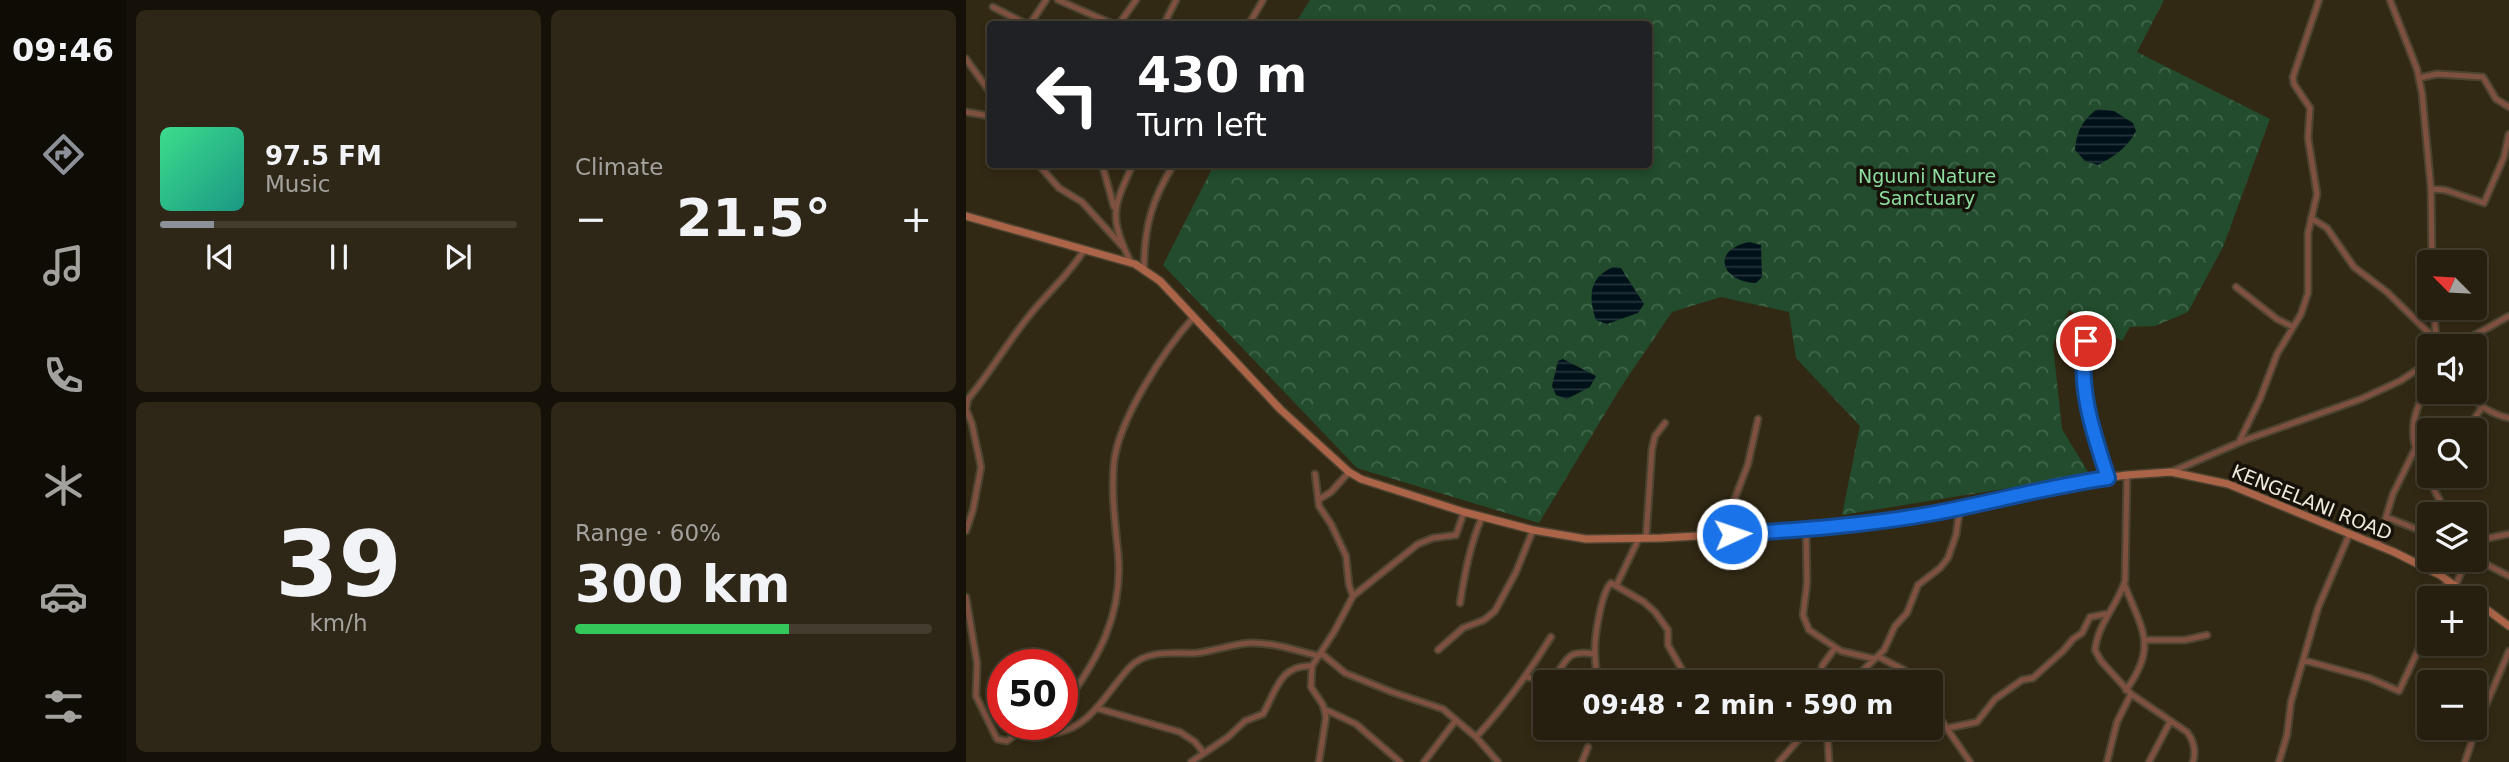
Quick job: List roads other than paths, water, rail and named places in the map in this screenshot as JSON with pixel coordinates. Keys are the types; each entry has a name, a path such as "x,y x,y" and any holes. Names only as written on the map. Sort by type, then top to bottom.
{"main road":[{"name":"KENGELANI ROAD","path":"966,216 1144,269 1160,281 1310,439 1349,472 1464,512 1532,530 1577,538 1643,538 1876,523 1960,508 2073,482 2171,472 2228,484 2378,546 2455,586"},
{"name":"KENGELANI ROAD","path":"2487,610 2509,626"}],"street":[{"path":"1030,21 1046,0"},
{"path":"1058,0 1106,21"},
{"path":"1121,21 1136,0"},
{"path":"1166,21 1177,0"},
{"path":"1251,21 1263,0"},
{"path":"2239,442 2265,388 2277,354 2301,314 2308,293 2307,240 2317,194 2308,138 2310,108 2293,81 2319,0"},
{"path":"2390,0 2419,78 2431,189 2432,250"},
{"path":"993,7 1022,21"},
{"path":"966,59 987,88"},
{"path":"2419,78 2437,74 2483,77 2496,99 2509,107"},
{"path":"966,112 987,116"},
{"path":"2431,189 2445,190 2484,203 2504,157 2509,134"},
{"path":"1042,168 1059,188 1082,202 1123,247"},
{"path":"1103,168 1114,207 1115,226 1130,263"},
{"path":"1114,207 1131,168"},
{"path":"1144,269 1144,243 1153,204 1171,168"},
{"path":"2311,218 2327,228 2354,267 2387,292 2428,334"},
{"path":"966,531 981,467 966,409 968,399 1034,309 1072,270 1084,250"},
{"path":"2236,287 2277,319 2293,327"},
{"path":"2476,334 2509,316"},
{"path":"1078,687 1108,631 1117,605 1119,580 1114,526 1114,461 1120,439 1125,424 1149,380 1169,347 1193,318"},
{"path":"2502,319 2509,326"},
{"path":"2089,331 2084,361 2091,425 2108,478"},
{"path":"2171,472 2239,442 2361,399 2417,370"},
{"path":"2419,404 2416,410 2416,452 2440,502"},
{"path":"2479,404 2496,415 2509,418"},
{"path":"2476,418 2482,407"},
{"path":"1732,534 1727,519 1748,464 1758,419"},
{"path":"1617,584 1643,538 1652,449 1656,436 1665,423"},
{"path":"2378,546 2393,494 2416,452"},
{"path":"1318,500 1331,492 1349,472"},
{"path":"1315,474 1318,500 1346,556 1353,596"},
{"path":"2127,475 2124,531 2127,571 2119,598 2106,614 2096,644 2096,653 2128,692 2192,738 2193,762"},
{"path":"1864,670 1888,644 1895,626 1907,613 1918,585 1948,558 1956,535 1960,508"},
{"path":"1319,762 1326,718 1324,709 1311,687 1312,666 1353,596 1418,544 1433,538 1456,535 1464,512"},
{"path":"1460,603 1466,566 1482,517"},
{"path":"2386,517 2417,529"},
{"path":"1806,529 1807,583 1804,621 1809,629 1835,648 1877,658 1905,670"},
{"path":"1438,650 1463,628 1484,620 1495,611 1516,572 1532,530"},
{"path":"2487,538 2509,534"},
{"path":"2279,762 2303,660 2321,601 2349,535"},
{"path":"2487,565 2509,576"},
{"path":"2455,586 2461,572"},
{"path":"2445,586 2448,580"},
{"path":"1597,670 1594,653 1603,598 1609,585 1617,584 1644,602 1664,624 1668,630 1668,645 1682,670"},
{"path":"2107,762 2117,722 2140,666 2146,640 2124,585"},
{"path":"966,597 977,663 976,696 987,719"},
{"path":"1948,727 1977,722 1995,699 2022,680 2037,675 2063,651 2082,633 2090,617 2106,614"},
{"path":"2146,640 2185,640 2207,635"},
{"path":"1476,737 1507,704 1551,637"},
{"path":"1078,724 1096,708 1130,668 1147,657 1175,652 1196,653 1251,643 1320,655 1345,673 1443,709 1476,737 1498,762"},
{"path":"1821,670 1835,648"},
{"path":"2465,762 2477,726 2509,651"},
{"path":"1527,677 1550,681 1572,653 1594,653"},
{"path":"2303,660 2367,677 2399,691 2417,653"},
{"path":"1191,762 1228,737 1245,721 1263,714 1281,678 1301,665 1312,666"},
{"path":"1096,708 1180,732 1195,742 1203,752"},
{"path":"1324,709 1356,724 1400,762"},
{"path":"1424,762 1456,720"},
{"path":"1943,721 1970,762"},
{"path":"2149,762 2170,722"},
{"path":"1779,762 1798,740"},
{"path":"1828,740 1829,762"},
{"path":"1582,762 1588,747"}],"water":[{"path":"2097,109 2114,111 2133,123 2136,131 2120,151 2098,165 2085,161 2075,150 2081,127"},
{"path":"1749,242 1761,245 1762,277 1756,283 1735,277 1725,265 1729,252 1736,246"},
{"path":"1613,267 1621,268 1644,304 1638,313 1607,324 1596,320 1592,289 1599,276"},
{"path":"1563,359 1596,376 1590,387 1567,399 1556,395 1552,386 1558,361"}],"park label":[{"name":"Nguuni Nature Sanctuary","path":"1927,187"}]}
